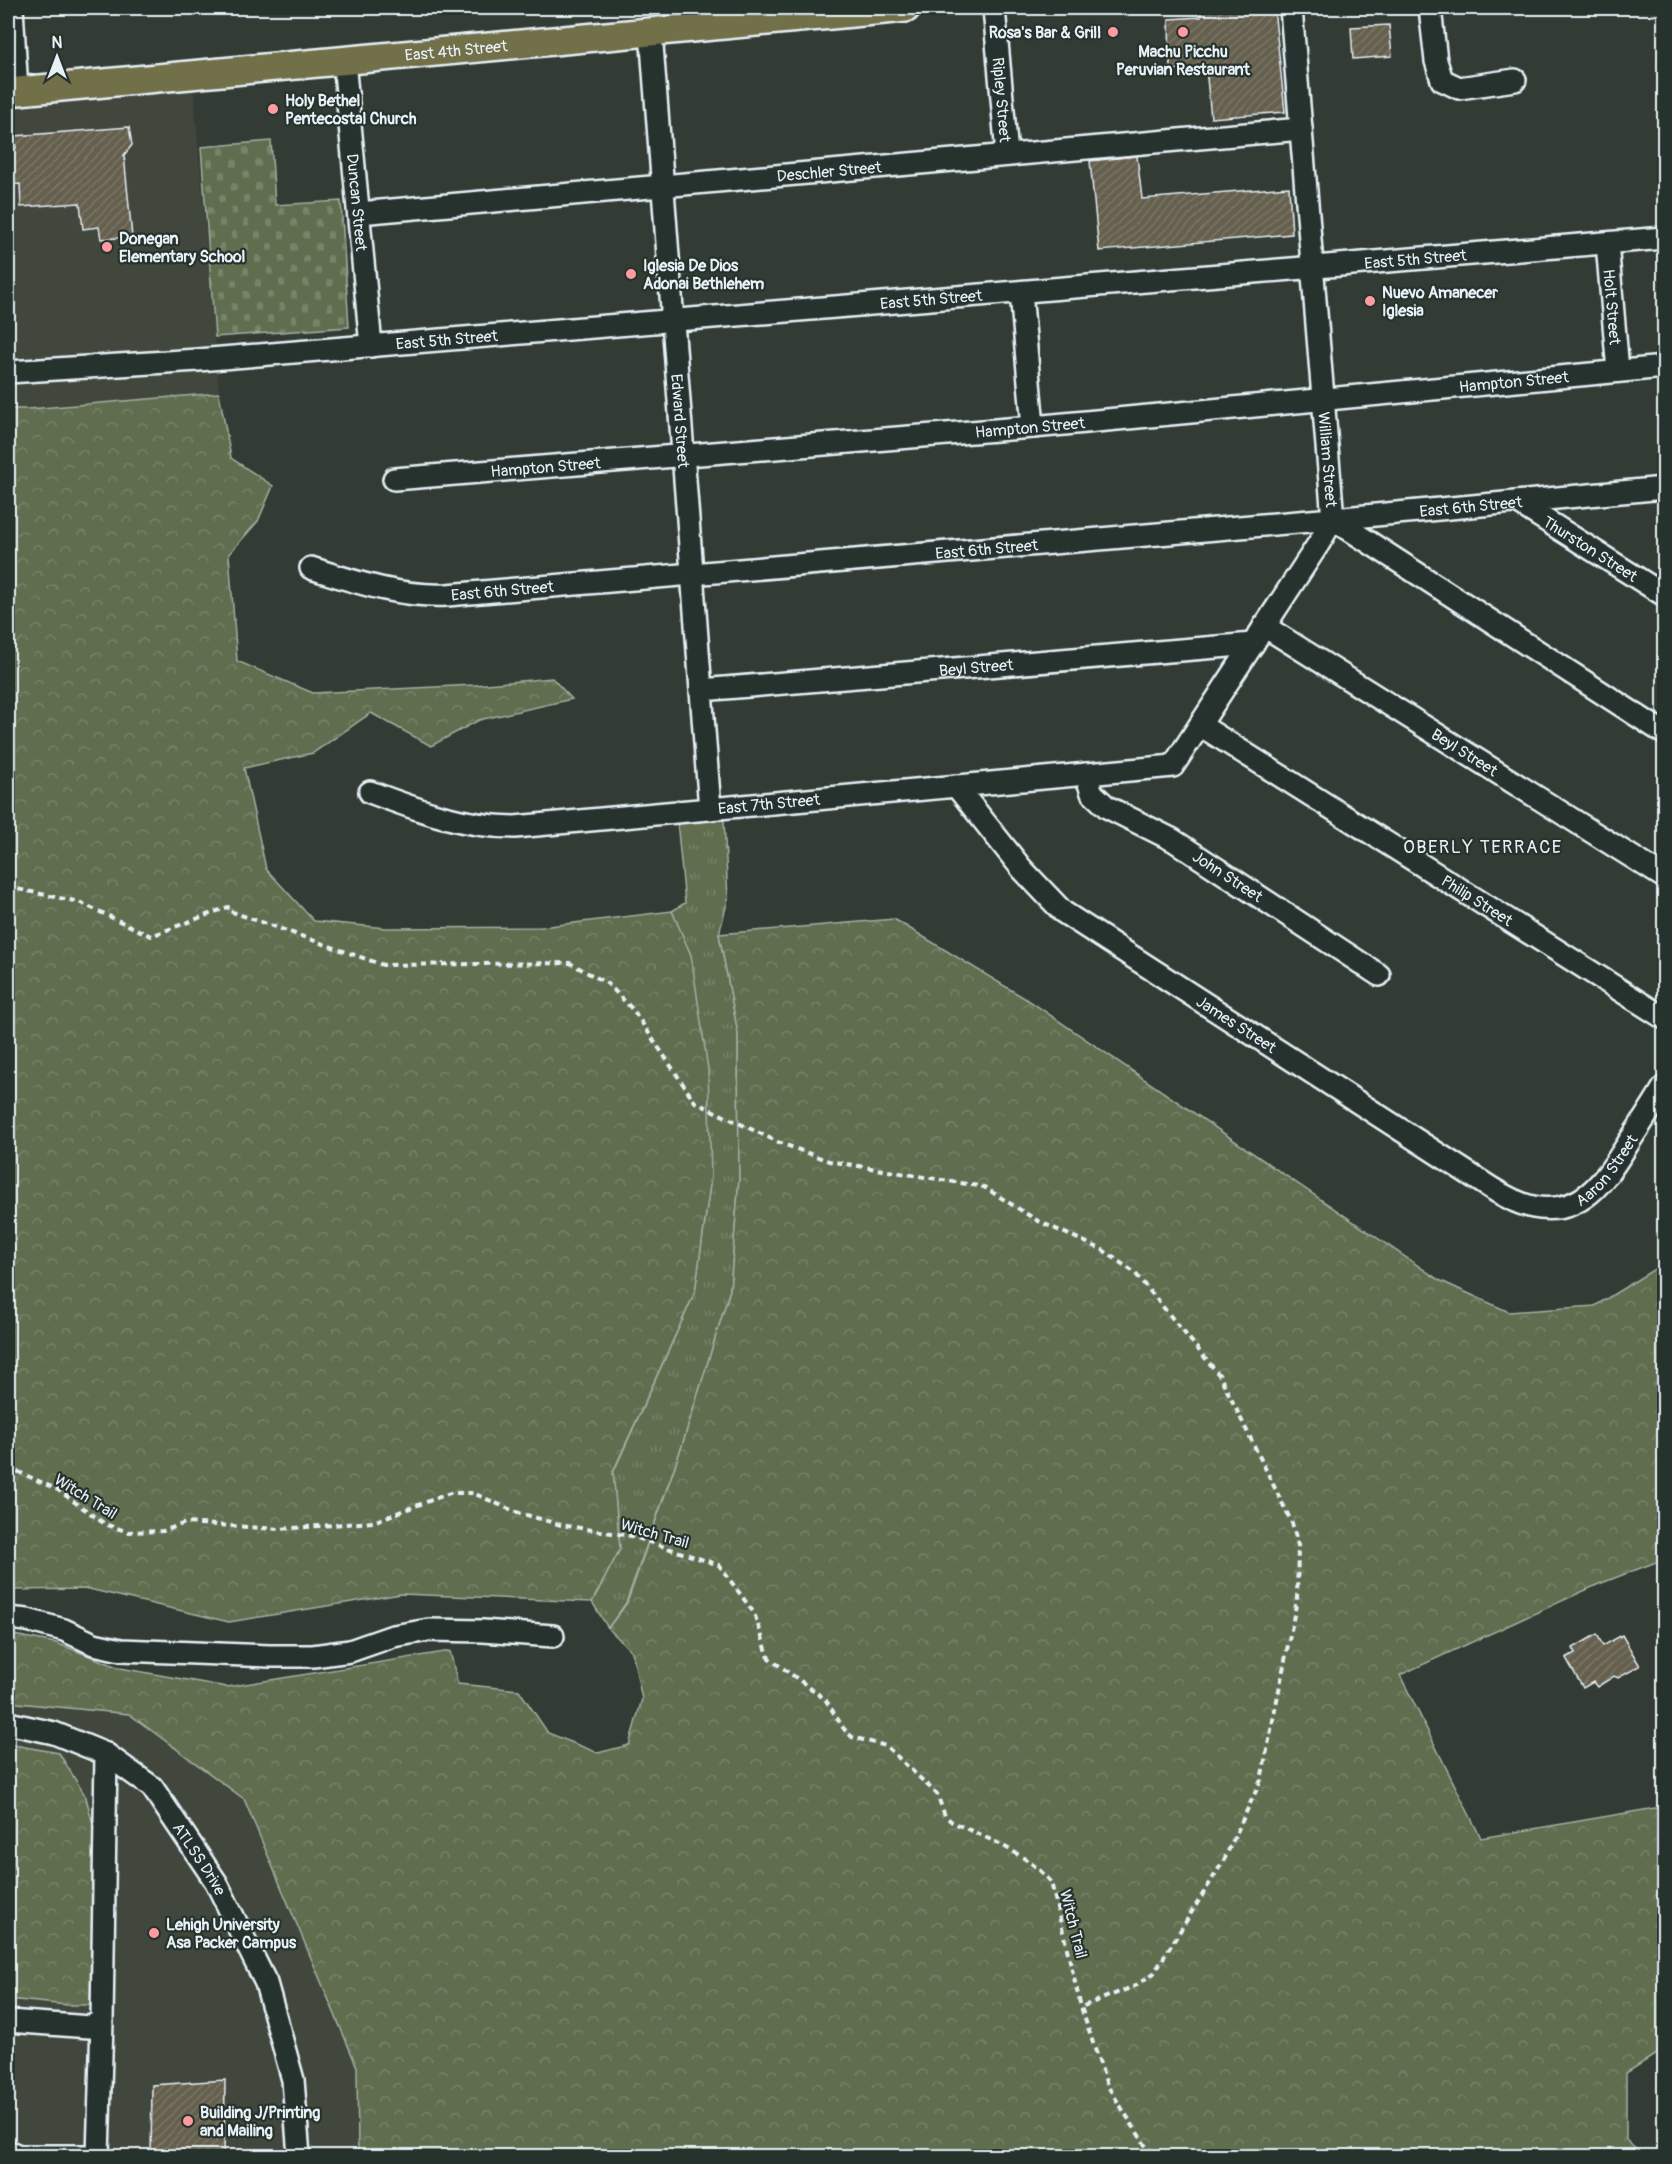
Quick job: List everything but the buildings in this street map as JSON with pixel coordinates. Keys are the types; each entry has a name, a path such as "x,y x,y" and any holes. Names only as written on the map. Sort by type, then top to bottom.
{"main road":[{"name":"East 4th Street","path":"12,91 906,8"}],"street":[{"path":"12,8 12,91"},
{"name":"Ripley Street","path":"994,8 1007,155"},
{"name":"William Street","path":"1291,8 1333,519 1665,733"},
{"path":"1430,8 1436,61 1442,80 1459,88 1515,80"},
{"name":"Edward Street","path":"651,32 710,809"},
{"name":"Duncan Street","path":"344,61 371,346"},
{"name":"Deschler Street","path":"358,213 1301,129"},
{"name":"East 5th Street","path":"8,372 198,360 1665,238"},
{"name":"Holt Street","path":"1607,243 1618,371"},
{"path":"1021,292 1033,427"},
{"name":"Hampton Street","path":"394,479 1033,427 1665,367"},
{"name":"East 6th Street","path":"310,568 390,592 428,596 1333,519 1665,488"},
{"name":"Thurston Street","path":"1517,502 1665,595"},
{"path":"1200,724 1333,519"},
{"name":"Beyl Street","path":"1264,626 1665,877"},
{"name":"Beyl Street","path":"701,690 1253,644"},
{"name":"East 7th Street","path":"370,792 457,822 516,827 1173,766 1200,724"},
{"name":"Philip Street","path":"1200,724 1665,1018"},
{"name":"John Street","path":"1086,774 1092,793 1107,807 1173,840 1379,975"},
{"name":"James Street","path":"957,786 1022,869 1048,898 1081,925 1499,1193 1521,1204 1556,1208"},
{"name":"Aaron Street","path":"1556,1208 1578,1201 1610,1173 1665,1087"},
{"path":"8,1618 27,1620 64,1630 94,1644 121,1650 257,1655 313,1656 350,1651 393,1636 429,1630 553,1636"},
{"name":"ATLSS Drive","path":"8,1723 54,1733 106,1754 152,1787 216,1882 266,1983 293,2080 299,2157"},
{"path":"8,2151 19,2156 98,2156 106,1754"},
{"path":"8,2021 90,2027 102,2021"}],"path":[{"path":"8,887 79,902 151,936 228,908 226,910 383,965 570,963 608,984 634,1011 695,1102 778,1142 829,1161 984,1187 1038,1221 1103,1250 1135,1273 1220,1376 1292,1523 1298,1545 1297,1600 1261,1780 1224,1860 1154,1973 1135,1986 1081,2007"},
{"name":"Witch Trail","path":"8,1467 58,1490 105,1524 128,1532 163,1531 185,1523 279,1529 373,1522 450,1493 473,1493 516,1512 561,1525 631,1536 719,1565 754,1613 769,1658 825,1699 843,1729 852,1737 886,1746 937,1794 945,1816 952,1822 1016,1853 1051,1882 1081,2007 1107,2085 1147,2148 1161,2157"}],"shaded area":[{"name":"Donegan Elementary School","path":"193,84 219,393 8,409 8,101"},
{"name":"Lehigh University Asa Packer Campus","path":"8,1702 129,1714 244,1799 357,2067 358,2156 8,2156"}],"green space":[{"path":"271,141 275,205 341,201 349,327 215,337 201,147"},
{"path":"219,393 231,458 273,486 258,521 229,554 237,661 313,693 475,685 552,678 572,699 479,720 431,746 371,713 313,753 244,768 266,869 314,921 386,928 541,927 672,911 691,955 708,1069 711,1177 695,1292 613,1472 620,1549 592,1602 401,1594 229,1622 89,1589 8,1590 8,409"},
{"path":"724,820 728,899 719,934 738,1033 739,1179 730,1290 682,1446 626,1603 608,1628 592,1602 620,1549 613,1473 695,1292 711,1177 690,955 672,911 685,903 677,821"},
{"path":"894,919 1031,1002 1439,1280 1509,1312 1595,1306 1664,1263 1664,1559 1599,1584 1400,1675 1481,1838 1655,1808 1664,1812 1664,2049 1626,2073 1626,2140 1643,2156 358,2156 357,2067 244,1799 129,1714 8,1702 8,1634 56,1643 120,1668 227,1687 450,1651 458,1684 519,1690 548,1733 598,1753 629,1745 642,1699 632,1652 608,1628 627,1603 682,1446 730,1290 739,1179 738,1033 719,934"},
{"path":"8,1744 59,1753 86,1797 95,1833 90,2005 8,1999"}],"place":[{"name":"Rosa's Bar & Grill","path":"1113,32"},
{"name":"Machu Picchu Peruvian Restaurant","path":"1183,32"},
{"name":"Holy Bethel Pentecostal Church","path":"273,109"},
{"name":"Donegan Elementary School","path":"107,247"},
{"name":"Iglesia De Dios Adonai Bethlehem","path":"631,274"},
{"name":"Nuevo Amanecer Iglesia","path":"1370,301"},
{"name":"Lehigh University Asa Packer Campus","path":"154,1933"},
{"name":"Building J/Printing and Mailing","path":"188,2121"}],"district":[{"name":"OBERLY TERRACE","path":"1483,847"}]}
